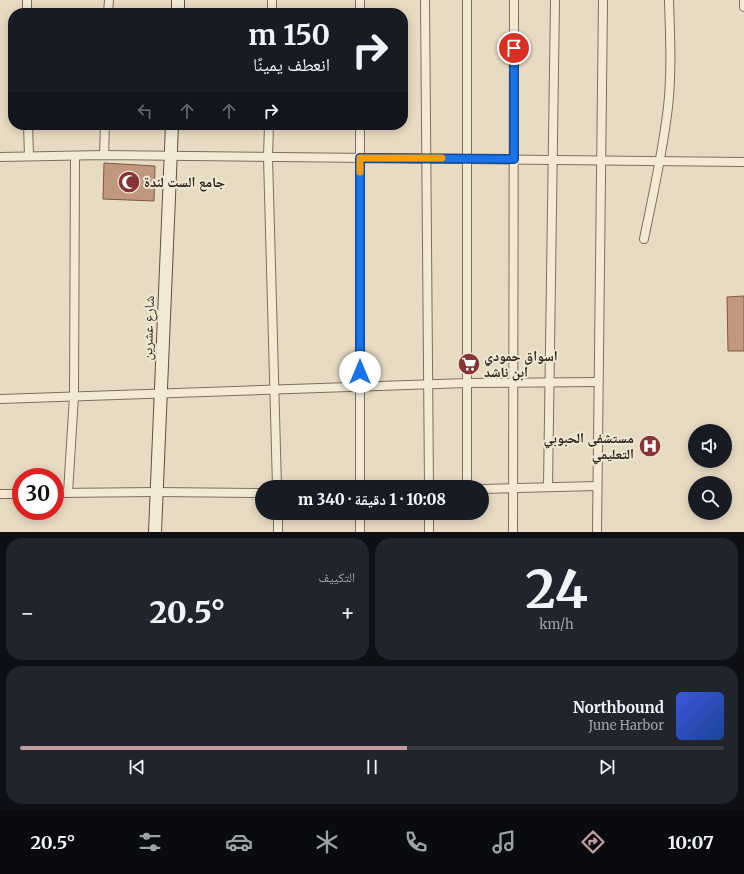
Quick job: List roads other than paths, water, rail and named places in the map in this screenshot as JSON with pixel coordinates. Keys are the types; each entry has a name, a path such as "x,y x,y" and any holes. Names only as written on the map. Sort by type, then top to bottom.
{"street":[{"path":"425,0 429,480"},
{"path":"467,0 467,480"},
{"path":"513,532 514,0"},
{"path":"548,487 555,0"},
{"path":"597,532 603,0"},
{"path":"644,239 660,161 668,106 670,48 669,0"},
{"path":"744,0 744,7"},
{"path":"28,130 29,156"},
{"path":"104,155 105,130"},
{"name":"شارع عشرين","path":"155,532 172,130"},
{"path":"269,130 268,157 277,480"},
{"path":"360,130 360,480"},
{"path":"0,157 104,155 744,162"},
{"path":"68,493 74,396 75,156"},
{"path":"0,399 428,384 598,382"},
{"path":"489,489 597,486"},
{"path":"64,493 157,492 255,494"},
{"path":"0,494 12,494"},
{"path":"278,520 278,532"},
{"path":"360,520 360,532"},
{"path":"429,520 429,532"}],"place":[{"name":"جامع الست لندة","path":"129,182"},
{"name":"اسواق حمودي ابن ناشد","path":"469,364"},
{"name":"مستشفى الحبوبي التعليمي","path":"650,446"}]}
